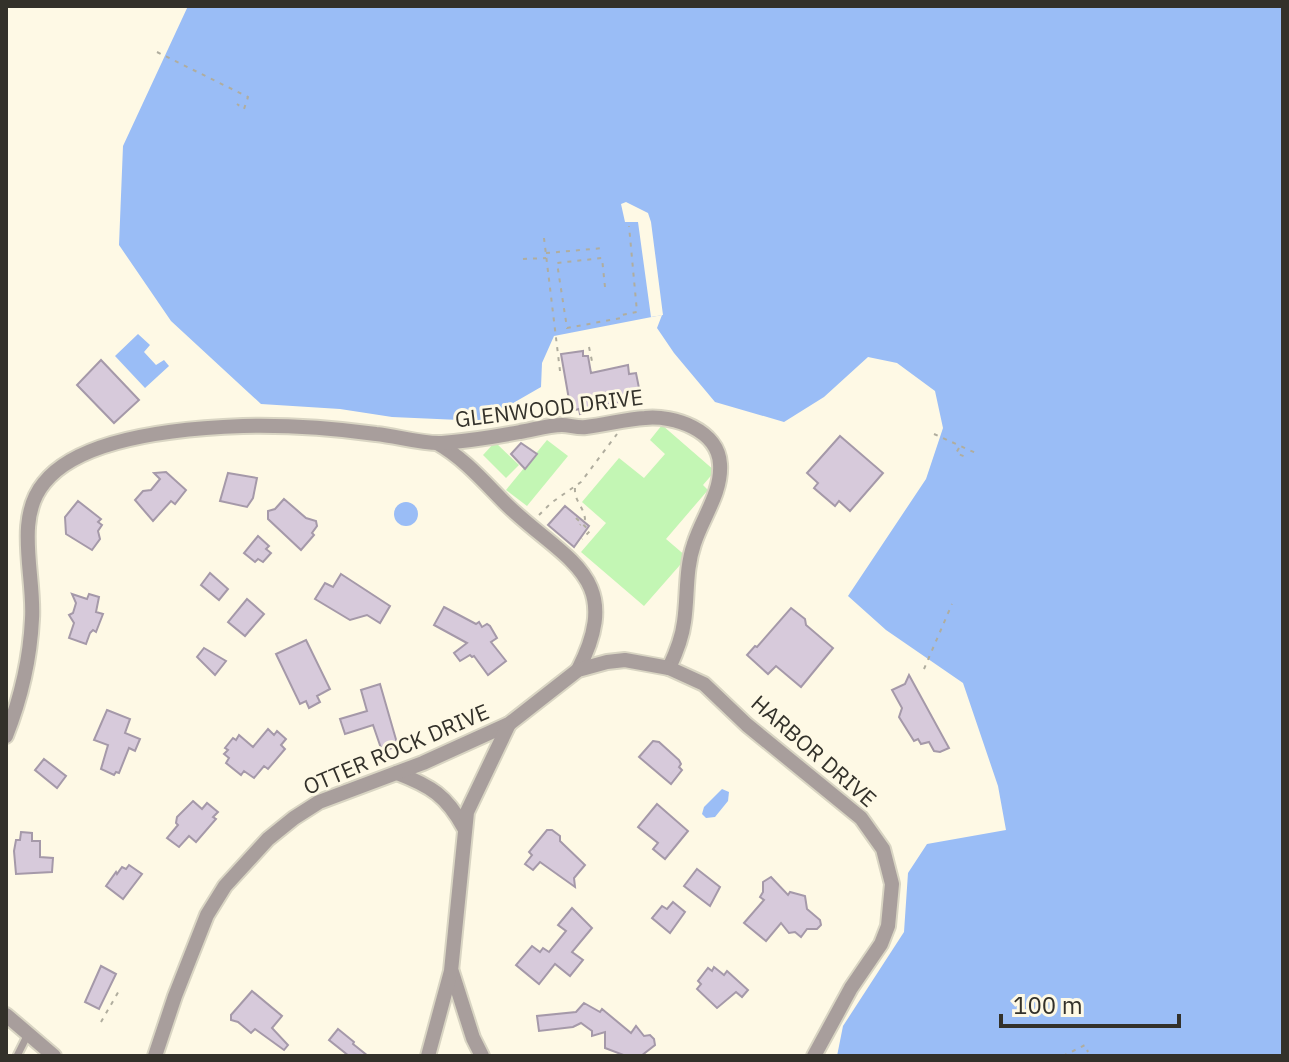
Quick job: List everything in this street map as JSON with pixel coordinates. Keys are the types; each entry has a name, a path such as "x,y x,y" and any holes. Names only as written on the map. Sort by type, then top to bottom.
{"street":[{"name":"GLENWOOD DRIVE","path":"6,736 25,679 33,615 29,518 42,485 66,463 87,452 139,438 216,427 274,425 349,430 436,443 561,425 582,428 656,418 693,427 710,441 720,463 715,496 693,545 684,600 685,619 680,644 669,668"},
{"name":"GLENWOOD DRIVE","path":"436,443 469,465 507,505 570,557 583,573 594,598 596,620 592,643 578,670"},
{"name":"HARBOR DRIVE","path":"509,724 578,670 625,660 669,668 704,684 756,733 861,818 883,849 892,884 888,926 881,944 851,988 814,1056"},
{"name":"OTTER ROCK DRIVE","path":"155,1056 207,915 246,861 294,818 319,802 445,754 509,724"},
{"path":"428,1056 451,971 467,812 509,724"},
{"path":"397,773 432,789 447,800 464,828"},
{"path":"451,971 482,1056"},
{"path":"6,1015 54,1056"}],"lane":[{"path":"17,1056 28,1034"}],"path":[{"path":"157,52 248,97 244,109 237,104"},
{"path":"605,287 602,258 557,263 567,328 637,312 629,226"},
{"path":"544,238 560,371"},
{"path":"546,253 604,248"},
{"path":"523,259 546,258"},
{"path":"589,347 593,366"},
{"path":"531,526 546,506 575,487 616,436 617,422"},
{"path":"934,434 978,454"},
{"path":"960,446 956,453 968,458"},
{"path":"575,487 576,503 585,515 581,524"},
{"path":"576,518 590,531 582,539"},
{"path":"924,669 952,604"},
{"path":"101,1022 120,989"},
{"path":"1063,1056 1085,1045 1088,1052"}],"green space":[{"path":"662,425 715,471 703,485 708,490 666,539 687,557 644,606 581,552 606,523 582,502 619,458 644,478 665,454 650,440"},
{"path":"547,440 568,456 527,506 506,490"},
{"path":"495,442 519,465 506,478 483,455"}],"water":[{"path":"188,6 1283,6 1283,1056 837,1056 843,1026 904,932 908,873 927,844 1006,830 998,786 963,683 886,630 848,596 926,479 943,428 935,391 897,363 868,357 824,397 784,422 715,402 657,328 662,315 554,336 542,363 541,387 482,421 392,417 340,409 261,404 171,321 119,245 123,146"},
{"path":"138,334 150,345 144,352 156,365 164,360 169,366 145,388 115,356"},
{"path":"406,502 414,506 418,514 414,522 406,526 398,522 394,514 398,506"},
{"path":"722,789 729,792 728,801 715,817 706,818 702,814 704,807"}],"pier":[{"path":"626,202 648,213 651,222 663,315 651,317 638,222 625,222 621,204"}],"building":[{"path":"583,351 583,356 588,356 591,373 628,365 629,374 636,373 641,398 589,408 590,412 580,414 579,409 571,411 561,354"},
{"path":"101,360 139,400 114,423 77,385"},
{"path":"840,436 883,473 850,511 839,501 835,506 814,488 818,483 807,473"},
{"path":"521,443 537,454 525,469 511,454"},
{"path":"166,472 186,490 175,504 171,501 153,521 135,500 143,491 151,490 160,479 154,473"},
{"path":"228,473 257,478 253,498 247,507 220,501"},
{"path":"284,499 306,518 316,521 314,535 301,550 268,519 268,511 275,509"},
{"path":"78,501 101,519 98,522 102,525 98,531 100,539 92,550 66,534 65,517"},
{"path":"565,506 589,526 574,547 548,525"},
{"path":"258,536 269,546 266,549 271,553 263,562 258,559 255,562 244,553"},
{"path":"210,573 228,589 219,600 201,585"},
{"path":"341,574 390,606 380,623 367,615 350,620 315,599 325,583 333,587"},
{"path":"72,594 87,599 89,594 99,597 96,612 103,614 96,632 93,630 90,633 86,644 69,638 74,623 69,615 73,613 76,603"},
{"path":"247,599 264,614 245,636 228,622"},
{"path":"444,607 476,624 479,622 482,627 490,626 497,638 491,642 506,661 488,675 474,656 460,661 454,653 467,643 434,625"},
{"path":"791,608 833,648 801,687 776,666 768,674 747,655"},
{"path":"306,640 330,689 317,696 320,702 309,708 306,701 300,704 276,654"},
{"path":"204,648 226,661 215,675 197,657"},
{"path":"909,675 949,748 934,751 929,742 921,744 918,739 914,741 899,717 902,708 892,690 905,684"},
{"path":"380,684 397,743 396,747 382,751 373,725 345,734 340,719 367,711 361,690"},
{"path":"107,710 130,719 125,733 140,739 135,751 129,748 119,773 114,775 101,769 108,745 94,740"},
{"path":"268,729 274,735 277,731 286,739 281,745 285,749 268,769 264,766 254,778 244,771 241,775 226,763 229,758 224,754 228,750 225,748 233,738 236,740 239,735 253,747"},
{"path":"653,741 659,742 681,764 679,767 682,770 671,784 639,757"},
{"path":"44,759 66,776 57,788 35,770"},
{"path":"193,801 202,809 207,803 218,812 213,817 216,819 196,842 189,836 179,847 167,838 178,825 177,817"},
{"path":"657,804 688,831 665,859 653,849 658,843 638,827"},
{"path":"547,830 560,836 560,841 585,865 574,878 575,887 540,862 533,870 525,864 532,855 529,852"},
{"path":"21,832 32,833 32,841 40,841 40,857 53,858 52,872 16,874 14,851"},
{"path":"129,865 142,874 123,899 106,886 116,872"},
{"path":"697,869 720,887 710,906 684,886"},
{"path":"771,877 788,895 790,892 805,896 807,909 820,920 821,925 817,929 807,929 801,937 795,932 789,933 781,923 766,941 744,923 764,900 760,897 763,882"},
{"path":"673,902 685,912 670,933 652,918 662,906 667,909"},
{"path":"572,908 592,928 572,952 583,960 570,976 555,964 539,984 516,965 532,946 540,952 543,948 549,952 566,931 558,925"},
{"path":"101,966 116,974 99,1009 85,1002"},
{"path":"714,967 724,975 727,971 748,990 742,997 736,992 717,1008 697,989 701,984 698,981 708,968 712,971"},
{"path":"252,991 282,1016 272,1028 288,1045 284,1050 255,1029 251,1033 231,1020 231,1015"},
{"path":"584,1003 600,1012 602,1009 631,1033 636,1026 644,1036 650,1035 654,1039 655,1045 641,1056 626,1056 605,1048 605,1032 592,1036 592,1031 581,1023 573,1027 539,1031 537,1016 576,1012"},
{"path":"338,1029 368,1056 349,1056 329,1040"}]}
